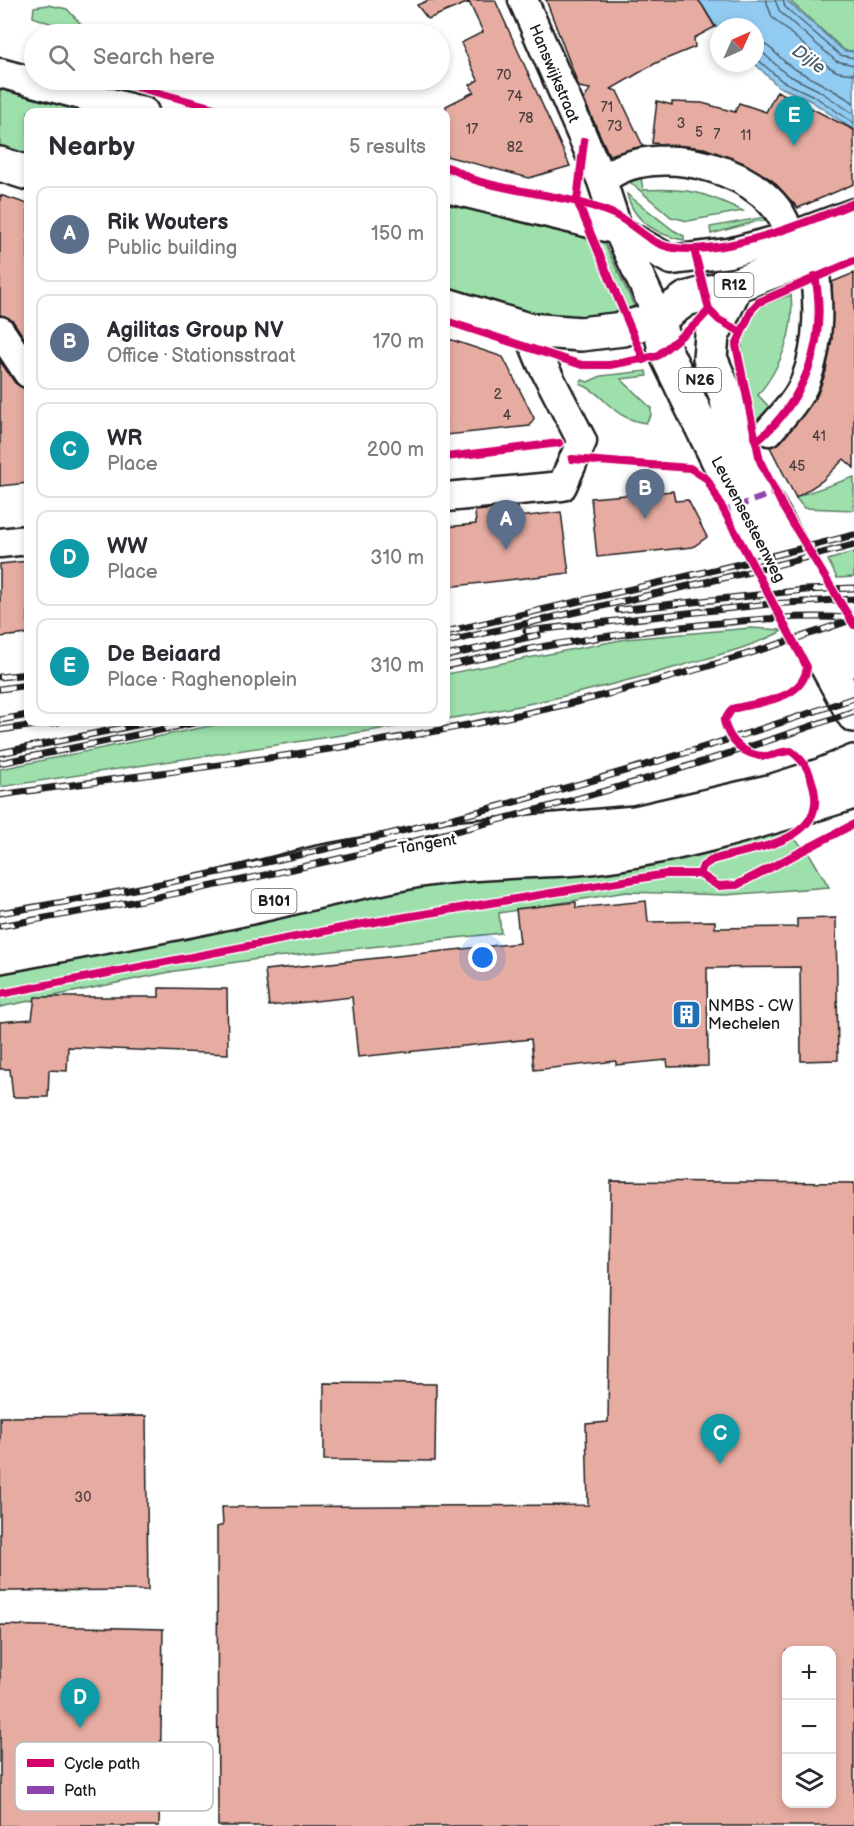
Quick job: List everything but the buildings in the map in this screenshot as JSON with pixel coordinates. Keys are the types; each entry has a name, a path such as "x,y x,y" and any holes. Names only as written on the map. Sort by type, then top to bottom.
{"main road":[{"path":"0,164 24,172"},
{"name":"R12","path":"450,306 528,330 581,334 623,329 659,318 686,299 736,285 801,248 854,241"},
{"path":"736,285 712,336 710,358 726,395 736,447"},
{"name":"Leuvensesteenweg","path":"659,318 679,339 854,660"},
{"name":"Leuvensesteenweg","path":"659,318 664,351 750,524 854,715"},
{"name":"Tangent","path":"0,931 196,894 319,863 444,840 635,823 773,791 854,762"},
{"name":"Tangent","path":"0,956 167,925 330,887 428,868 492,861 590,857 643,848 780,814 854,792"}],"street":[{"name":"Hanswijkstraat","path":"523,0 602,181 616,222"},
{"path":"0,73 24,80"},
{"path":"63,90 129,108"},
{"path":"602,181 609,174 649,160 682,161 725,172 756,190 776,210 801,248 818,294 814,349 805,383 769,430"},
{"name":"R12","path":"450,189 616,222 671,260 801,248 854,213"},
{"name":"Leuvensesteenweg","path":"616,222 659,318"},
{"path":"450,497 562,486 570,442 528,330"},
{"path":"0,331 24,367"},
{"path":"0,543 24,540"}],"green space":[{"path":"789,0 854,0 854,51 844,50"},
{"path":"48,5 67,9 81,24 52,24 33,17 34,7"},
{"path":"0,82 94,108 24,108 24,154 0,153"},
{"path":"640,171 643,190 694,192 743,211 688,221 671,217 623,176"},
{"path":"627,194 684,236 684,240 665,235 648,226 635,212"},
{"path":"450,203 597,237 605,244 636,310 579,323 530,316 450,290"},
{"path":"765,217 766,221 758,221 711,234 710,227"},
{"path":"791,295 791,322 785,348 780,361 758,395 770,408 756,421 743,366 743,338 754,313 771,302"},
{"path":"646,371 647,376 621,379 651,408 651,415 646,423 624,416 589,388 580,384 582,380 588,382 601,376"},
{"path":"854,477 854,510 804,508 795,497"},
{"path":"854,552 854,577 837,578 828,560"},
{"path":"751,628 784,630 735,650 625,681 566,696 450,718 450,673 626,639"},
{"path":"210,726 401,726 0,787 0,769"},
{"path":"783,828 809,853 829,887 726,895 626,892 499,913 501,933 258,959 175,971 0,1007 0,970 325,900"}],"water":[{"name":"Dijle","path":"698,0 786,0 844,51 854,52 854,130 811,101 778,86 763,72 764,18 710,18"}],"railway":[{"path":"450,631 854,535"},
{"path":"450,641 749,572 854,545"},
{"path":"618,610 805,590 854,588"},
{"path":"526,631 769,604 854,599"},
{"path":"450,665 540,647 667,629 774,618 849,618"},
{"path":"0,795 359,744 501,718 572,703 679,675 854,619"},
{"path":"450,655 538,635"},
{"path":"0,677 24,674"},
{"path":"0,689 24,686"},
{"path":"0,913 217,873 432,824 644,765 854,698"},
{"path":"0,926 216,885 432,837 645,779 750,747 854,711"},
{"path":"0,720 24,716"},
{"path":"0,730 29,726"},
{"path":"0,753 132,726"},
{"path":"0,763 180,726"}],"marked path":[{"path":"719,513 779,491"}],"cycle path":[{"path":"148,90 214,108"},
{"path":"584,141 577,201 644,360"},
{"path":"450,168 478,181 595,207 619,217 656,243 674,248 717,247 766,236 854,203"},
{"path":"694,249 709,310 719,320 741,332"},
{"path":"854,261 759,302 752,309 736,345 760,461 784,509 854,625"},
{"path":"756,442 788,408 809,368 818,323 815,276"},
{"path":"450,322 582,365 610,365 657,356 709,310"},
{"path":"450,457 559,443"},
{"path":"572,459 690,468 707,479 807,667 804,678 788,693 766,702 732,709 724,721 734,741 745,751 759,756 791,751 804,763 814,789 815,807 808,822 781,841 712,860 703,866 700,874"},
{"path":"0,994 357,925 666,874 700,874 718,886 737,885 854,824"}],"place":[{"name":"De Beiaard","path":"794,146"},
{"name":"Agilitas Group NV","path":"645,519"},
{"name":"Rik Wouters","path":"506,550"},
{"name":"NMBS - CW Mechelen","path":"687,1014"},
{"name":"WR","path":"720,1464"},
{"name":"WW","path":"80,1728"}]}
